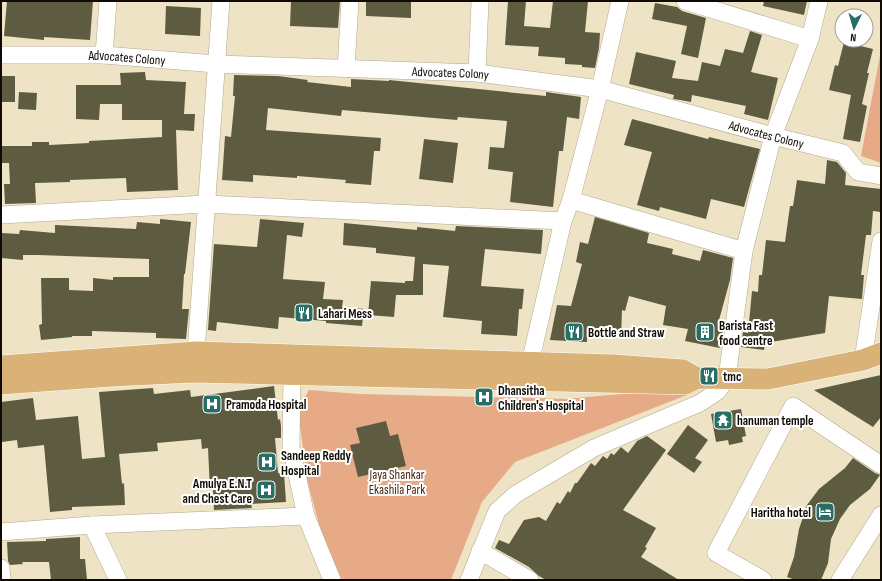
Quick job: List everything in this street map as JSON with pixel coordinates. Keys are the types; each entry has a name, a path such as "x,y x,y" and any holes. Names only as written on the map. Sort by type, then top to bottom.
{"main road":[{"path":"1,366 196,352 613,365 683,370 697,378"},
{"path":"1,384 194,372 685,384 697,378 768,379 872,357"}],"street":[{"path":"104,55 108,1"},
{"path":"196,352 221,1"},
{"path":"346,69 350,1"},
{"path":"477,73 480,1"},
{"path":"530,363 563,221 571,200 600,89 620,1"},
{"path":"685,1 810,39"},
{"path":"469,580 497,510 516,494 594,448 700,403 718,390 727,378 744,251 773,136 810,39 819,1"},
{"name":"Advocates Colony","path":"1,55 104,55 216,64 477,73 600,89 773,136 844,153 858,172 881,176"},
{"path":"571,200 744,251"},
{"path":"1,214 206,204 563,221"},
{"path":"872,357 881,241"},
{"path":"292,375 292,447 306,516 332,580"},
{"path":"763,580 716,553 793,406 881,465"},
{"path":"840,580 881,515"},
{"path":"1,532 92,525 306,516"},
{"path":"92,525 118,580"},
{"path":"480,551 530,580"},
{"path":"1,568 2,580"}],"green space":[{"path":"881,50 881,163 861,156"},
{"name":"Jaya Shankar Ekashila Park","path":"687,388 687,395 515,462 482,502 451,580 342,580 321,532 307,479 298,410 309,390 359,394 566,399"}],"building":[{"path":"7,1 93,1 90,40 44,37 44,40 4,36"},
{"path":"291,1 340,1 338,28 290,26"},
{"path":"366,1 411,1 411,18 366,16"},
{"path":"508,1 526,1 524,26 550,28 553,1 588,1 585,32 600,33 595,68 582,67 582,65 565,64 565,58 538,56 539,47 505,45"},
{"path":"764,1 807,1 804,15 763,6"},
{"path":"655,3 677,7 682,11 706,18 698,58 681,54 687,26 652,19"},
{"path":"166,6 201,8 200,36 165,34"},
{"path":"750,31 762,35 751,72 778,78 768,120 744,114 746,106 692,95 691,102 673,99 674,95 629,84 636,52 676,61 672,78 698,81 702,62 720,66 725,49 743,53"},
{"path":"842,48 873,49 862,104 867,106 860,142 843,139 851,95 829,90 835,65 838,66"},
{"path":"145,72 146,80 186,82 184,114 195,114 194,131 176,130 178,190 127,192 126,178 70,180 70,182 35,183 36,203 5,204 4,184 10,184 9,163 1,163 1,146 32,146 32,142 49,142 49,145 162,137 162,120 122,120 122,104 100,104 99,120 76,119 76,85 121,85 120,73"},
{"path":"234,75 278,76 308,80 307,82 351,87 351,79 389,80 546,96 546,92 581,97 579,119 567,117 563,151 559,151 553,207 510,202 513,172 488,169 490,147 504,148 507,121 458,117 457,120 342,110 341,116 268,108 266,130 381,138 380,151 374,151 371,185 345,183 346,180 297,176 297,178 253,175 253,182 222,180 225,136 231,137 235,96 233,96"},
{"path":"1,76 15,76 15,102 1,102"},
{"path":"19,92 37,93 36,110 18,109"},
{"path":"632,119 708,139 709,137 760,149 744,207 711,199 706,219 660,207 659,211 637,205 652,152 624,145"},
{"path":"424,139 458,143 453,183 419,179"},
{"path":"827,160 837,162 846,173 845,185 881,189 880,212 873,211 871,235 866,235 861,275 864,275 862,299 829,296 825,333 765,343 764,350 741,347 743,332 748,333 752,291 758,292 759,275 762,275 766,240 785,242 790,206 793,206 797,180 825,184"},
{"path":"595,217 649,233 647,243 673,249 672,254 700,261 703,250 733,258 730,280 719,320 724,322 720,348 685,341 688,329 663,325 666,306 629,296 625,311 622,310 621,337 587,335 587,342 550,340 557,305 571,306 582,264 576,262 580,242 588,244"},
{"path":"160,219 191,222 184,274 182,309 189,309 186,339 156,338 156,333 92,331 92,336 72,336 41,340 39,325 42,324 41,278 69,278 69,290 93,291 93,278 113,280 113,277 149,277 149,259 38,255 23,255 23,260 1,258 1,233 19,234 20,230 55,233 55,225 136,229 137,222 160,224"},
{"path":"260,219 304,223 302,237 287,235 283,279 325,282 323,299 343,300 342,307 364,309 362,326 279,317 278,329 217,322 216,331 208,330 214,244 257,247"},
{"path":"344,223 417,230 417,227 455,231 456,226 543,230 541,254 485,249 481,286 524,289 522,309 519,309 517,336 481,334 482,321 443,317 449,266 423,264 423,295 396,295 394,317 368,315 371,281 405,283 405,281 413,281 415,257 376,253 376,248 343,245"},
{"path":"881,375 881,417 873,427 814,390"},
{"path":"274,386 278,420 280,419 281,426 281,438 275,438 278,473 284,473 286,502 251,504 252,508 214,510 213,490 210,490 208,448 202,449 201,439 157,443 158,451 119,454 122,484 124,483 125,505 72,507 72,510 50,512 44,445 18,448 17,440 2,442 1,402 33,398 36,420 78,416 82,459 105,457 99,392 153,388 154,394 190,390 191,397"},
{"path":"741,409 746,436 742,437 743,442 729,445 728,440 716,442 711,414"},
{"path":"386,421 390,436 398,434 406,466 358,477 350,445 360,443 356,428"},
{"path":"688,425 708,440 695,458 702,462 694,473 667,454"},
{"path":"647,436 666,450 623,510 656,528 641,557 679,580 546,580 529,567 495,548 499,540 509,544 524,520 539,517 546,521 557,502 560,504 568,491 570,493 575,483 577,483 591,463 595,466 603,456 607,459 611,453 614,455 621,447 628,453 637,441"},
{"name":"Haritha hotel","path":"853,458 880,475 870,489 850,505 840,519 831,539 828,563 821,580 796,580 787,577 794,557 799,529 807,505 819,489 845,468"},
{"path":"80,537 80,559 85,559 87,580 51,580 49,562 22,562 23,564 10,565 8,561 7,542 46,541 46,539"}],"place":[{"name":"Lahari Mess","path":"304,313"},
{"name":"Bottle and Straw","path":"574,332"},
{"name":"Barista Fast food centre","path":"705,332"},
{"name":"tmc","path":"709,376"},
{"name":"Dhansitha Children's Hospital","path":"484,397"},
{"name":"Pramoda Hospital","path":"212,404"},
{"name":"hanuman temple","path":"723,420"},
{"name":"Sandeep Reddy Hospital","path":"267,462"},
{"name":"Amulya E.N.T and Chest Care","path":"266,490"},
{"name":"Haritha hotel","path":"825,512"}]}
